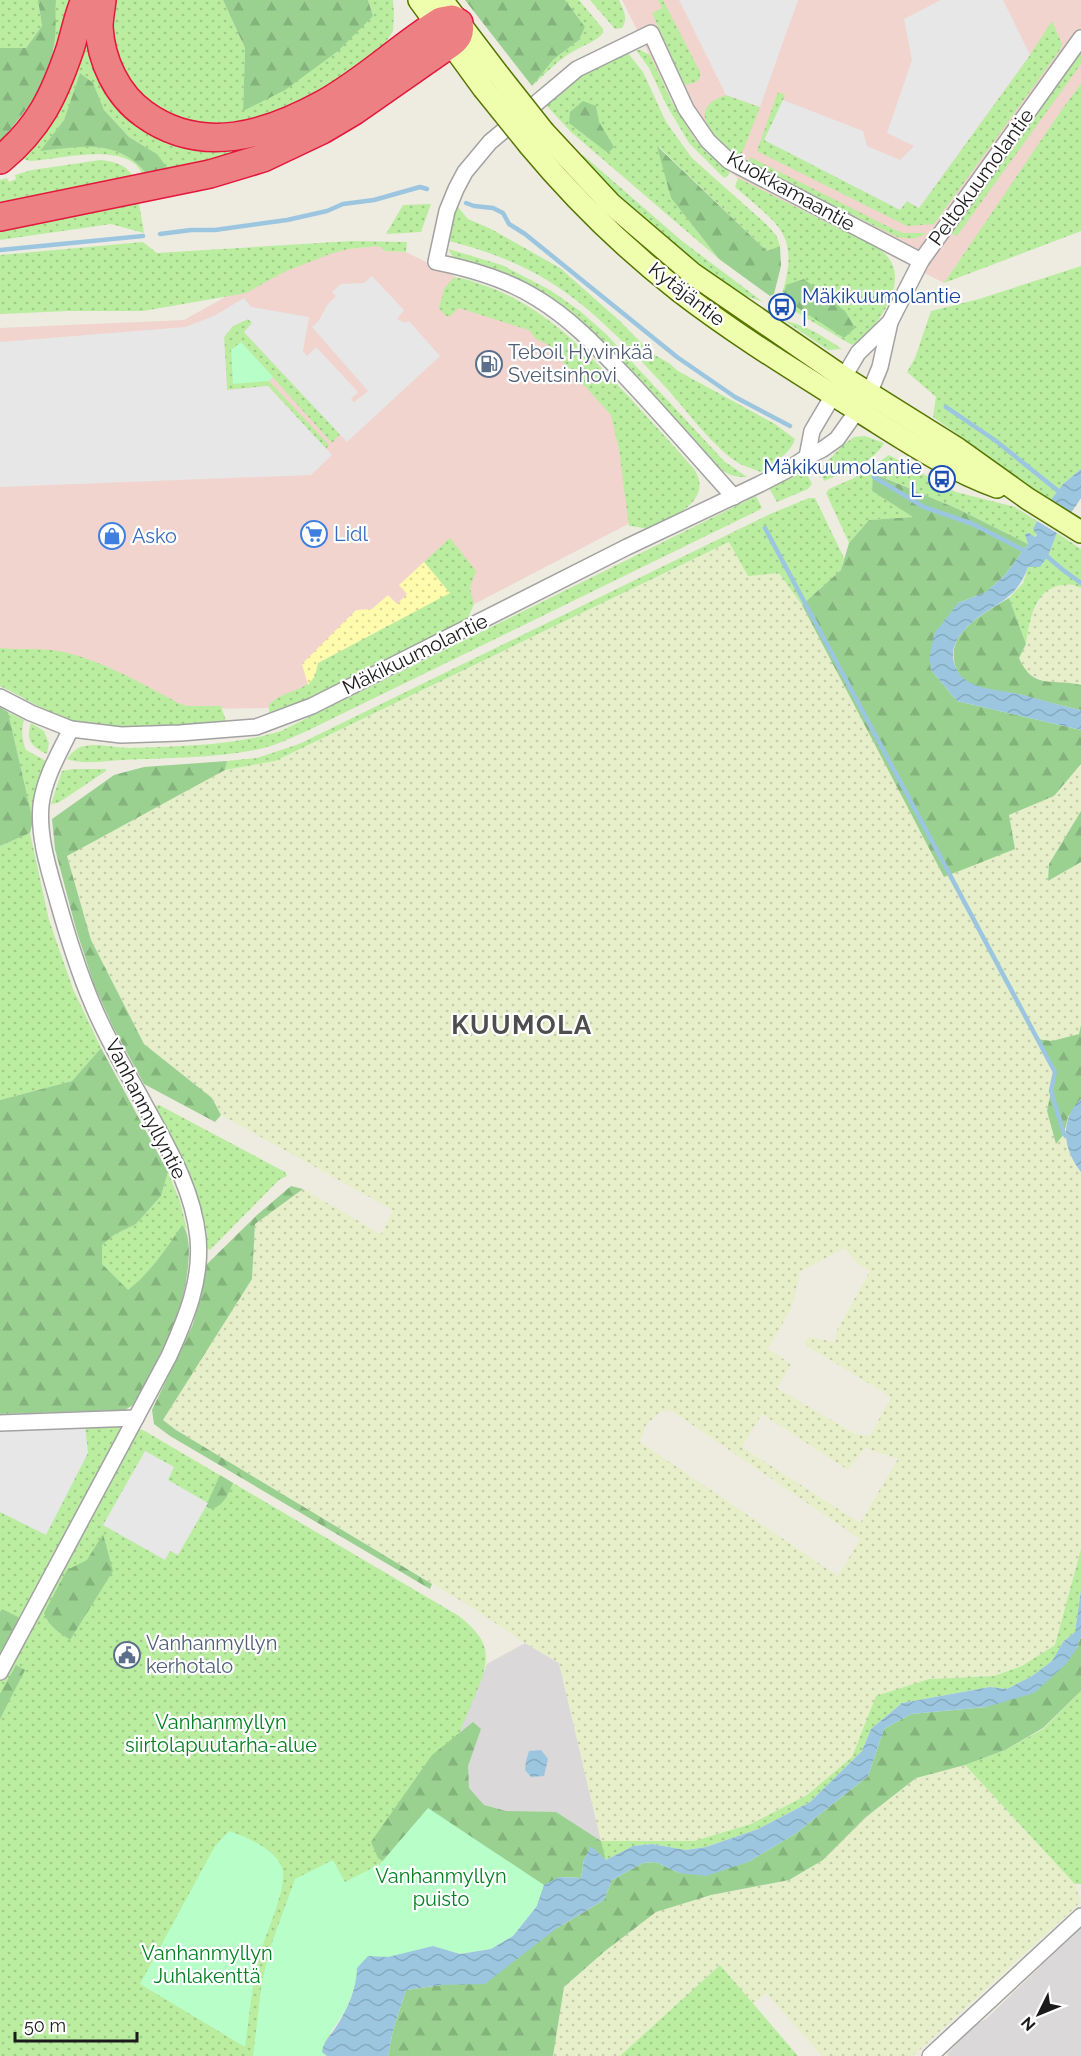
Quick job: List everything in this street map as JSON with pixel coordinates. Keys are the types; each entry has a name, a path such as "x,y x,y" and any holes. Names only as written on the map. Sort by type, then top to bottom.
{"highway":[{"path":"0,160 32,129 47,106 55,90 84,0"},
{"path":"102,0 99,27 104,53 111,74 121,92 136,108 158,124 180,133 204,137 232,138 254,134 325,103 447,23"},
{"path":"0,217 210,174 263,158 322,130 354,111 447,23"}],"street":[{"name":"Kytäjäntie","path":"419,0 447,23 536,139 693,274 838,386 864,402 967,455 1028,499 1081,532"},
{"name":"Kuokkamaantie","path":"734,497 639,391 586,335 561,314 537,297 512,285 472,270 436,262 447,212 465,172 490,141 577,69 651,33 686,109 708,141 729,161 921,261"},
{"name":"Peltokuumolantie","path":"864,402 880,367 890,322 921,261 1081,38"},
{"name":"Peltokuumolantie","path":"838,386 858,353 890,322"},
{"path":"807,457 812,431 838,386"},
{"name":"Mäkikuumolantie","path":"0,697 71,729 121,735 256,727 312,706 627,547 787,470 837,439 864,402"},
{"name":"Vanhanmyllyntie","path":"0,1672 169,1356 193,1296 198,1276 198,1239 187,1189 176,1161 92,1004 71,949 51,879 41,824 41,805 56,761 71,729"},
{"path":"0,1422 136,1418"},
{"path":"930,2056 1081,1916"}],"shaded area":[{"path":"622,0 1081,0 1081,84 944,283 738,178 723,167 694,138 684,124"},
{"path":"679,0 798,0 760,107 726,95"},
{"path":"941,0 1003,0 1030,55 919,208 907,201 900,210 764,140 783,100 863,131 867,146 900,160 914,146 887,133 912,60 904,19"},
{"path":"379,246 385,251 406,252 504,301 620,413 632,522 274,708 182,709 0,655 0,328 184,320 293,259"},
{"path":"372,276 404,310 397,319 405,323 409,321 440,356 347,442 244,332 252,323 248,319 233,326 224,337 227,390 268,386 332,455 311,475 0,487 0,342 185,327 214,316 244,298 251,307 309,317 303,351 307,356 316,347 358,392 351,399 354,402 368,391 312,327 336,296 332,292 341,284 364,283"},
{"path":"85,1425 88,1453 46,1535 0,1512 0,1428"},
{"path":"145,1451 174,1467 168,1480 208,1503 178,1555 170,1551 165,1560 103,1525"},
{"path":"525,1643 559,1663 601,1841 428,1808 487,1664"},
{"path":"1081,1927 1081,2056 948,2056 947,2054 974,2026 986,2019"}],"green space":[{"path":"0,0 38,0 42,26 26,48 0,48"},
{"path":"38,0 56,0 53,51 39,88 0,142 0,48 26,48 42,26"},
{"path":"56,0 74,0 40,100 0,147 0,142 24,115 54,49"},
{"path":"106,0 223,0 245,48 243,110 373,16 368,0 393,0 393,31 384,45 371,57 288,110 224,130 153,113 114,70"},
{"path":"223,0 368,0 373,16 338,51 285,90 243,111 245,48"},
{"path":"465,0 565,0 585,27 579,40 554,59 532,86"},
{"path":"565,0 579,0 603,29 603,33 552,67 532,86 554,59 579,40 585,27"},
{"path":"590,0 619,0 625,17 622,28 615,29"},
{"path":"658,0 663,0 700,72 700,78 696,82 686,85 683,82 652,13 662,8"},
{"path":"1052,21 1062,44 1060,50 934,224 907,226 757,151 778,92 785,95 783,100 900,209 907,201 919,208"},
{"path":"85,27 126,114 282,142 145,180 135,164 113,155 85,155 30,161 21,158","holes":["80,73 93,84 104,110 129,137 157,154 149,177 138,164 113,150 100,147 41,150 64,120"]},
{"path":"636,50 650,55 672,102 694,138 706,152 730,172 728,176 724,178 689,143 667,106 649,68"},
{"path":"627,52 643,72 666,122 692,158 767,225 776,235 780,246 767,251 659,147 671,198 719,259 571,132 546,105 585,73"},
{"path":"1081,53 1081,64 957,236 951,233 965,211"},
{"path":"80,73 93,83 104,110 129,137 157,154 170,172 149,177 138,164 113,150 71,147 40,151 64,120"},
{"path":"1081,84 1081,231 944,283 1063,108"},
{"path":"726,95 760,107 740,159 715,135 705,118 706,109"},
{"path":"583,101 596,106 599,122 614,147 608,153 569,123 570,112"},
{"path":"657,146 767,251 780,246 781,266 774,294 770,296 719,259 671,198"},
{"path":"583,155 682,241 763,302 738,293 687,260 579,160"},
{"path":"750,157 889,227 903,233 926,233 912,238 897,237 748,163"},
{"path":"101,160 122,166 137,182 0,208 0,180 7,178 9,182 16,179 15,175 32,170"},
{"path":"738,178 878,248 889,259 894,270 895,283 891,296 877,322 859,343 852,345 780,301 788,261 783,234 765,213 735,187"},
{"path":"138,198 144,233 111,224 0,240 0,227"},
{"path":"431,204 421,232 386,234 403,205"},
{"path":"457,206 468,219 491,229 560,268 621,322 651,353 678,371 775,424 795,439 790,449 761,472 740,464 730,457 620,340 572,297 518,265 449,241"},
{"path":"352,241 407,242 406,252 385,251 379,246 348,249 284,272 246,293 143,311 0,314 0,255 143,242 157,253"},
{"path":"448,249 502,265 550,290 580,311 606,334 724,461 747,477 732,475 717,466 610,349 569,312 521,282 481,265 453,257"},
{"path":"1081,266 1081,469 1063,484 1050,501 1007,474 933,417 936,397 907,372 915,358 931,311 979,299"},
{"path":"453,278 480,284 524,303 562,330 596,362 694,469 699,487 698,494 693,501 680,512 654,527 629,526 619,449 611,415 547,344 536,339 529,330 459,308 450,316 446,316 439,308 444,289"},
{"path":"804,279 845,311 855,328 844,338 783,298 786,285"},
{"path":"248,319 253,323 244,332 340,434 332,443 241,342 233,383 269,381 329,445 326,449 268,386 227,390 224,337 233,326"},
{"path":"785,321 808,328 842,349 828,350"},
{"path":"241,342 273,377 269,381 233,384 231,350"},
{"path":"865,436 884,443 866,462 824,481 823,466 854,437"},
{"path":"889,455 956,492 1015,507 1037,521 1033,529 1037,534 1028,544 958,509 874,473 872,491 914,517 869,520 849,543 826,493 829,489 854,478"},
{"path":"873,473 958,509 1028,544 1005,575 986,592 958,603 931,670 957,701 1081,730 1081,764 1054,796 1009,815 1015,849 944,877 802,605 841,570 849,543 869,520 913,517 872,491"},
{"path":"800,474 808,476 812,484 808,489 777,502 769,488"},
{"path":"756,496 762,508 759,510 284,741 255,750 206,756 94,762 67,759 77,749 90,745 130,748 206,744 244,740 281,731"},
{"path":"809,498 815,498 844,558 841,570 802,605 779,573 748,576 729,542 275,761 225,770 227,761 257,758 299,744 770,514"},
{"path":"1057,533 1081,549 1081,588 1074,585 1053,587 1040,598 1029,625 1026,644 1009,598 1023,583 1028,567 1048,556"},
{"path":"450,538 476,571 470,588 474,604 468,618 287,709 276,713 269,712 269,705 276,699 305,686 310,681 318,663 449,593 424,562"},
{"path":"730,542 748,575 779,573 802,605 944,877 1009,815 1054,796 1081,764 1081,811 1049,864 1049,881 1081,862 1081,1025 1079,1034 1052,1042 1037,1040 1055,1072 1047,1111 1056,1144 1064,1134 1075,1164 1081,1172 1081,1549 1055,1645 1022,1666 994,1676 929,1679 876,1696 852,1757 807,1795 751,1824 694,1841 601,1841 559,1663 473,1608 176,1430 163,1420 252,1279 255,1224 303,1189 381,1234 393,1210 221,1115 212,1098 144,1044 91,940 67,855 225,770 275,761","holes":["844,1248 858,1264 870,1271 837,1330 834,1342 809,1337 804,1344 891,1397 870,1436 855,1434 777,1388 791,1364 768,1349 792,1307 800,1272","672,1411 860,1539 838,1576 640,1442 646,1425 660,1412","762,1414 848,1470 865,1448 898,1459 860,1523 742,1447"]},
{"path":"1075,584 1081,588 1081,685 1050,683 1029,674 1019,658 1026,644 1029,621 1043,594 1054,586"},
{"path":"1009,598 1026,644 1019,658 1025,668 1038,679 1081,685 1081,710 970,684 958,673 954,660 954,649 958,639 981,615"},
{"path":"0,648 51,650 82,657 116,671 178,703 187,706 221,706 226,721 222,725 135,729 101,728 73,722 0,686"},
{"path":"0,707 8,712 33,821 30,833 0,846"},
{"path":"8,712 24,720 22,735 26,750 46,761 38,786 33,821"},
{"path":"31,723 44,731 49,743 47,754 31,743 29,729"},
{"path":"227,761 225,770 67,856 91,940 144,1044 212,1098 221,1115 215,1122 144,1084 113,1027 94,985 76,929 55,849 52,819 114,775 144,767"},
{"path":"106,769 106,771 58,803 51,804 62,771"},
{"path":"1081,811 1081,862 1048,881 1049,864"},
{"path":"30,833 49,920 73,989 101,1048 72,1081 0,1100 0,846"},
{"path":"1081,1025 1081,1099 1068,1117 1064,1134 1056,1144 1047,1111 1055,1072 1036,1039 1052,1041 1079,1034"},
{"path":"101,1048 168,1172 161,1196 136,1224 114,1235 102,1245 102,1264 128,1290 151,1268 182,1225 187,1233 189,1259 181,1306 174,1328 158,1362 140,1395 133,1405 125,1410 0,1414 0,1100 72,1081"},
{"path":"159,1105 285,1172 287,1176 279,1180 210,1250 205,1247 195,1193 156,1109"},
{"path":"168,1172 180,1201 187,1230 182,1225 151,1269 127,1291 102,1264 102,1245 114,1235 136,1224 161,1196"},
{"path":"291,1186 303,1189 255,1224 252,1279 163,1420 432,1584 430,1589 170,1436 154,1424 152,1410 193,1324 204,1267 257,1215"},
{"name":"Vanhanmyllyn siirtolapuutarha-alue","path":"115,1424 143,1430 459,1616 475,1630 484,1644 486,1660 481,1681 322,2052 327,2056 0,2056 0,1428"},
{"path":"220,1475 233,1483 222,1502 211,1509 206,1506"},
{"path":"103,1534 113,1571 70,1640 52,1626 44,1613 67,1570 87,1560"},
{"path":"1081,1549 1081,1590 1075,1632 1063,1642 1052,1661 1032,1676 1007,1689 990,1687 902,1703 871,1729 862,1751 810,1802 758,1829 706,1847 686,1850 652,1844 633,1846 606,1860 601,1841 694,1841 751,1824 807,1795 852,1757 876,1696 929,1679 994,1676 1022,1666 1055,1645"},
{"path":"2,1609 20,1618 0,1653 0,1612"},
{"path":"1081,1637 1081,1691 1043,1728 1005,1750 965,1765 916,1778 866,1817 823,1860 789,1880 711,1895 656,1912 605,1951 564,1987 553,2056 388,2056 393,2030 406,1990 441,1985 557,1928 604,1900 612,1880 643,1863 656,1862 679,1873 748,1862 795,1834 868,1776 884,1729 911,1714 986,1707 1077,1648"},
{"path":"16,1665 25,1670 0,1719 0,1694"},
{"path":"1081,1691 1081,1884 1075,1884 965,1765 1005,1750 1043,1729"},
{"path":"473,1722 481,1729 468,1766 469,1788 484,1805 506,1811 556,1812 601,1841 606,1860 591,1847 584,1860 581,1878 559,1877 537,1906 422,1886 378,1858 371,1842 432,1755"},
{"path":"965,1765 1075,1884 1081,1902 913,2056 822,2056 766,1993 754,2004 720,1965 620,2056 553,2056 564,1987 605,1951 656,1912 711,1895 789,1880 823,1860 866,1817 916,1778"},
{"name":"Vanhanmyllyn puisto","path":"428,1808 544,1885 537,1906 513,1936 491,1949 460,1954 432,1946 357,1979 345,2011 323,2046 322,2052 327,2056 253,2056 262,1981 271,1945 295,1879 333,1860 345,1882 380,1864"},
{"name":"Vanhanmyllyn Juhlakenttä","path":"229,1831 269,1851 283,1871 281,1892 257,1965 245,2047 140,1984 215,1846"},
{"path":"720,1965 798,2056 620,2056"}],"sand":[{"path":"424,562 450,593 318,663 315,676 308,685 302,664 356,610 372,609 388,595 397,604 407,594 399,585"}],"water":[{"path":"1081,469 1081,498 1071,513 1050,501 1063,484"},
{"path":"1037,521 1057,533 1048,556 1040,567 1028,567 1023,579 1010,595 965,629 955,645 953,658 956,669 970,683 1081,710 1081,730 957,701 931,670 929,659 934,634 958,603 986,592 1005,575 1028,544 1025,534 1029,533 1035,537 1037,535 1033,529"},
{"path":"1081,1099 1081,1172 1070,1154 1066,1135 1069,1116"},
{"path":"1081,1590 1081,1637 1077,1648 1066,1664 1034,1693 986,1707 911,1714 884,1729 868,1776 795,1834 748,1862 706,1876 679,1873 656,1862 643,1863 612,1880 604,1900 557,1928 485,1984 441,1985 406,1990 393,2030 388,2056 327,2056 322,2052 351,1999 357,1968 368,1956 388,1957 433,1946 460,1954 491,1949 513,1936 537,1906 544,1885 559,1877 581,1878 584,1860 591,1846 606,1860 633,1846 652,1844 686,1850 706,1847 758,1829 810,1802 862,1751 871,1729 902,1703 990,1687 1007,1689 1032,1676 1052,1661 1063,1642 1075,1632"},
{"path":"541,1750 548,1759 544,1776 531,1777 525,1770 529,1751"}],"waterway":[{"path":"160,234 215,230 287,220 327,211 343,204 374,200 420,187 427,189"},
{"path":"466,203 493,208 503,213 509,224 525,234 677,357 735,397 790,426"},
{"path":"0,250 143,236"},
{"path":"946,407 996,441 1062,494"},
{"path":"874,477 924,507 973,524 1027,552"},
{"path":"765,528 1055,1072 1051,1091 1064,1134 1069,1138"},
{"path":"1043,553 1081,583"}],"place":[{"name":"Mäkikuumolantie I","path":"782,307"},
{"name":"Teboil Hyvinkää Sveitsinhovi","path":"489,364"},
{"name":"Mäkikuumolantie L","path":"942,479"},
{"name":"Lidl","path":"314,534"},
{"name":"Asko","path":"112,536"},
{"name":"Vanhanmyllyn kerhotalo","path":"127,1655"}],"district":[{"name":"KUUMOLA","path":"522,1025"}]}
